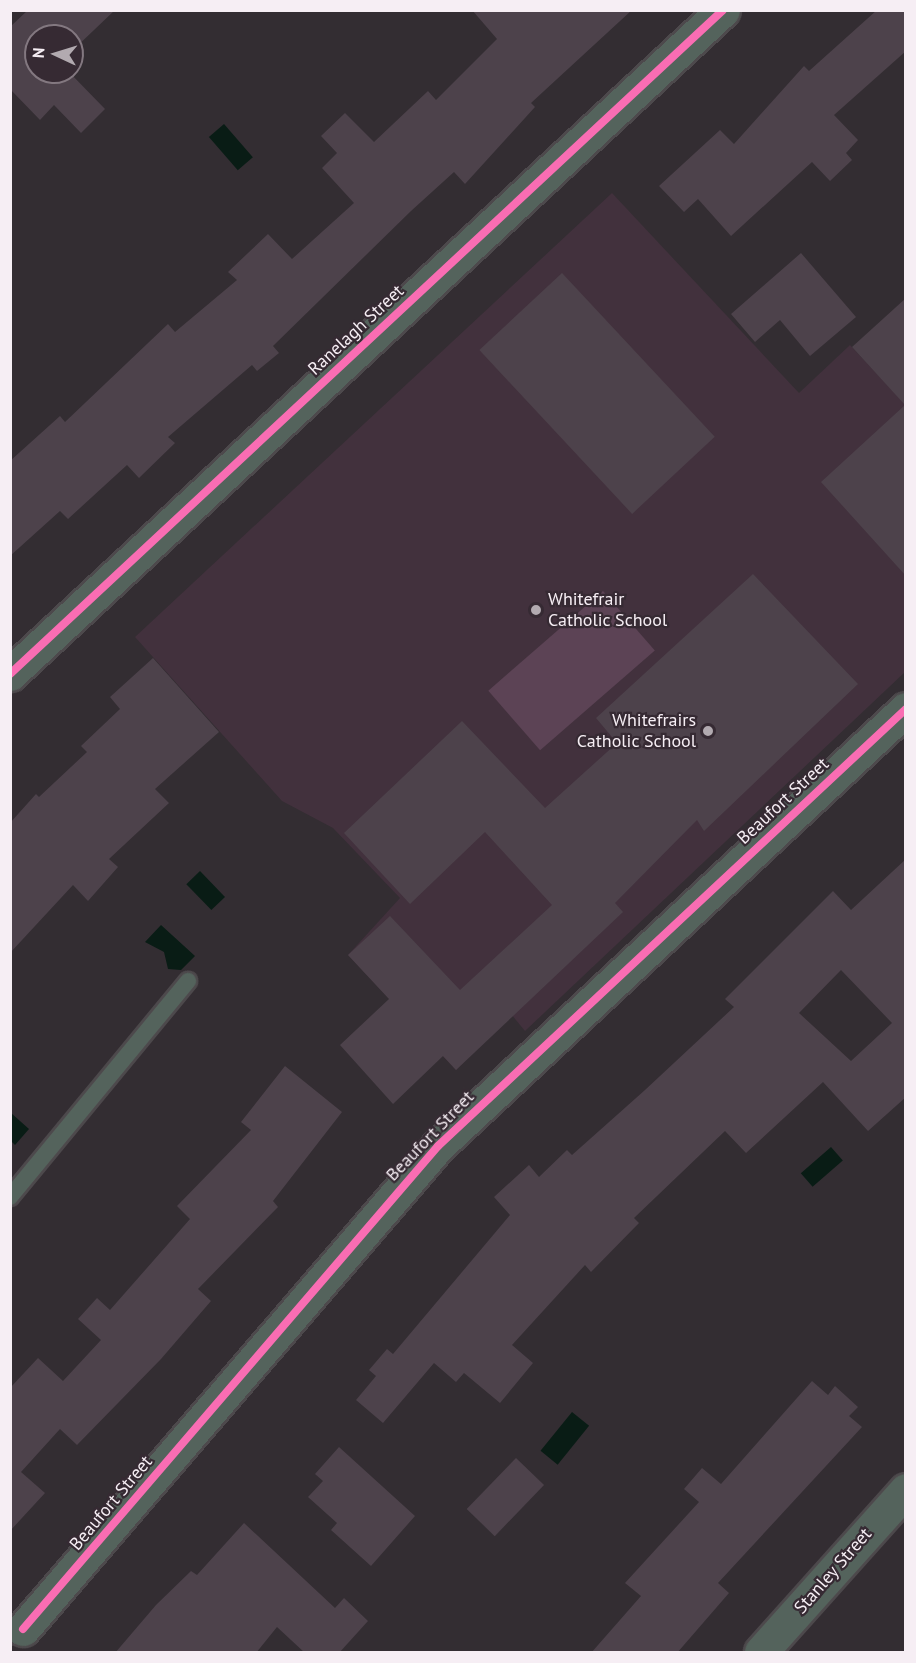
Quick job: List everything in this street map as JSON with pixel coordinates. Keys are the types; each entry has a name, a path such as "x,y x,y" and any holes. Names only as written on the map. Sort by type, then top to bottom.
{"street":[{"name":"Ranelagh Street","path":"10,674 723,10"},
{"name":"Beaufort Street","path":"23,1635 438,1146 906,709"},
{"name":"Stanley Street","path":"761,1653 906,1490"}],"lane":[{"path":"10,1197 188,981"}],"shaded area":[{"path":"224,124 253,157 238,170 209,137"},
{"name":"Whitefrair Catholic School","path":"612,193 799,393 850,345 905,404 905,672 525,1031 511,1014 456,1070 348,955 400,898 333,828 282,801 135,637"},
{"path":"603,591 655,651 540,750 488,691"},
{"path":"200,871 225,897 211,910 186,884"},
{"path":"161,925 195,956 181,970 168,969 164,952 145,942"},
{"path":"11,1113 29,1129 15,1145 11,1141"},
{"path":"831,1147 843,1161 813,1187 801,1173"},
{"path":"572,1412 589,1426 558,1465 541,1451"}],"building":[{"path":"28,10 115,10 84,40 84,24 24,24 24,84 81,84 105,109 81,133 54,105 40,120 10,89 10,27"},
{"path":"472,10 632,10 531,103 535,107 465,184 454,172 273,346 279,353 257,371 252,365 168,437 175,443 139,478 127,465 68,519 60,511 10,556 10,461 60,416 65,422 168,324 175,332 237,280 228,272 268,234 292,259 354,203 322,168 337,153 321,136 345,113 374,142 428,91 436,100 497,39"},
{"path":"877,10 906,10 906,51 834,115 858,140 846,153 852,160 830,181 812,162 731,236 698,199 684,212 659,186 720,130 734,144 804,66 809,71"},
{"path":"801,253 856,317 810,356 780,320 755,342 731,314"},
{"path":"562,273 715,437 632,514 479,350"},
{"path":"906,298 906,576 821,482 905,405 852,347"},
{"path":"753,574 858,684 704,831 697,820 615,903 623,912 456,1070 443,1056 393,1104 340,1045 389,999 348,955 390,916 460,990 552,905 485,832 410,904 344,833 462,721 545,808 617,743 596,718"},
{"path":"153,658 219,732 155,789 169,803 109,859 118,867 88,901 73,885 10,953 10,823 36,794 39,797 87,752 81,746 120,709 110,697"},
{"path":"906,859 906,1097 868,1131 823,1082 746,1153 725,1131 634,1218 639,1223 591,1272 585,1265 512,1345 533,1363 500,1403 464,1373 456,1382 434,1363 383,1423 356,1400 376,1376 369,1370 387,1349 393,1354 510,1215 494,1197 529,1165 539,1177 567,1150 572,1155 645,1090 734,1007 725,999 833,891 851,910","holes":["841,970 892,1023 851,1061 799,1013"]},
{"path":"285,1066 342,1112 273,1201 278,1207 198,1289 211,1301 161,1359 77,1445 60,1429 21,1472 45,1493 10,1531 10,1388 38,1358 63,1381 101,1340 78,1319 97,1298 110,1310 190,1219 177,1206 251,1130 241,1122"},
{"path":"812,1381 828,1395 835,1386 858,1407 849,1416 862,1427 718,1583 729,1593 677,1653 591,1653 641,1596 625,1583 699,1502 684,1489 702,1468 721,1484"},
{"path":"339,1447 415,1516 371,1566 331,1530 337,1523 308,1497 323,1481 315,1474"},
{"path":"516,1458 544,1485 495,1536 467,1509"},
{"path":"244,1523 335,1608 344,1598 368,1621 339,1653 305,1653 277,1627 256,1653 115,1653 156,1605 191,1571 197,1575"}],"cycle path":[{"path":"10,674 723,10"},
{"path":"23,1629 438,1146 906,709"}],"place":[{"name":"Whitefrair Catholic School","path":"536,610"},
{"name":"Whitefrairs Catholic School","path":"708,731"}]}
